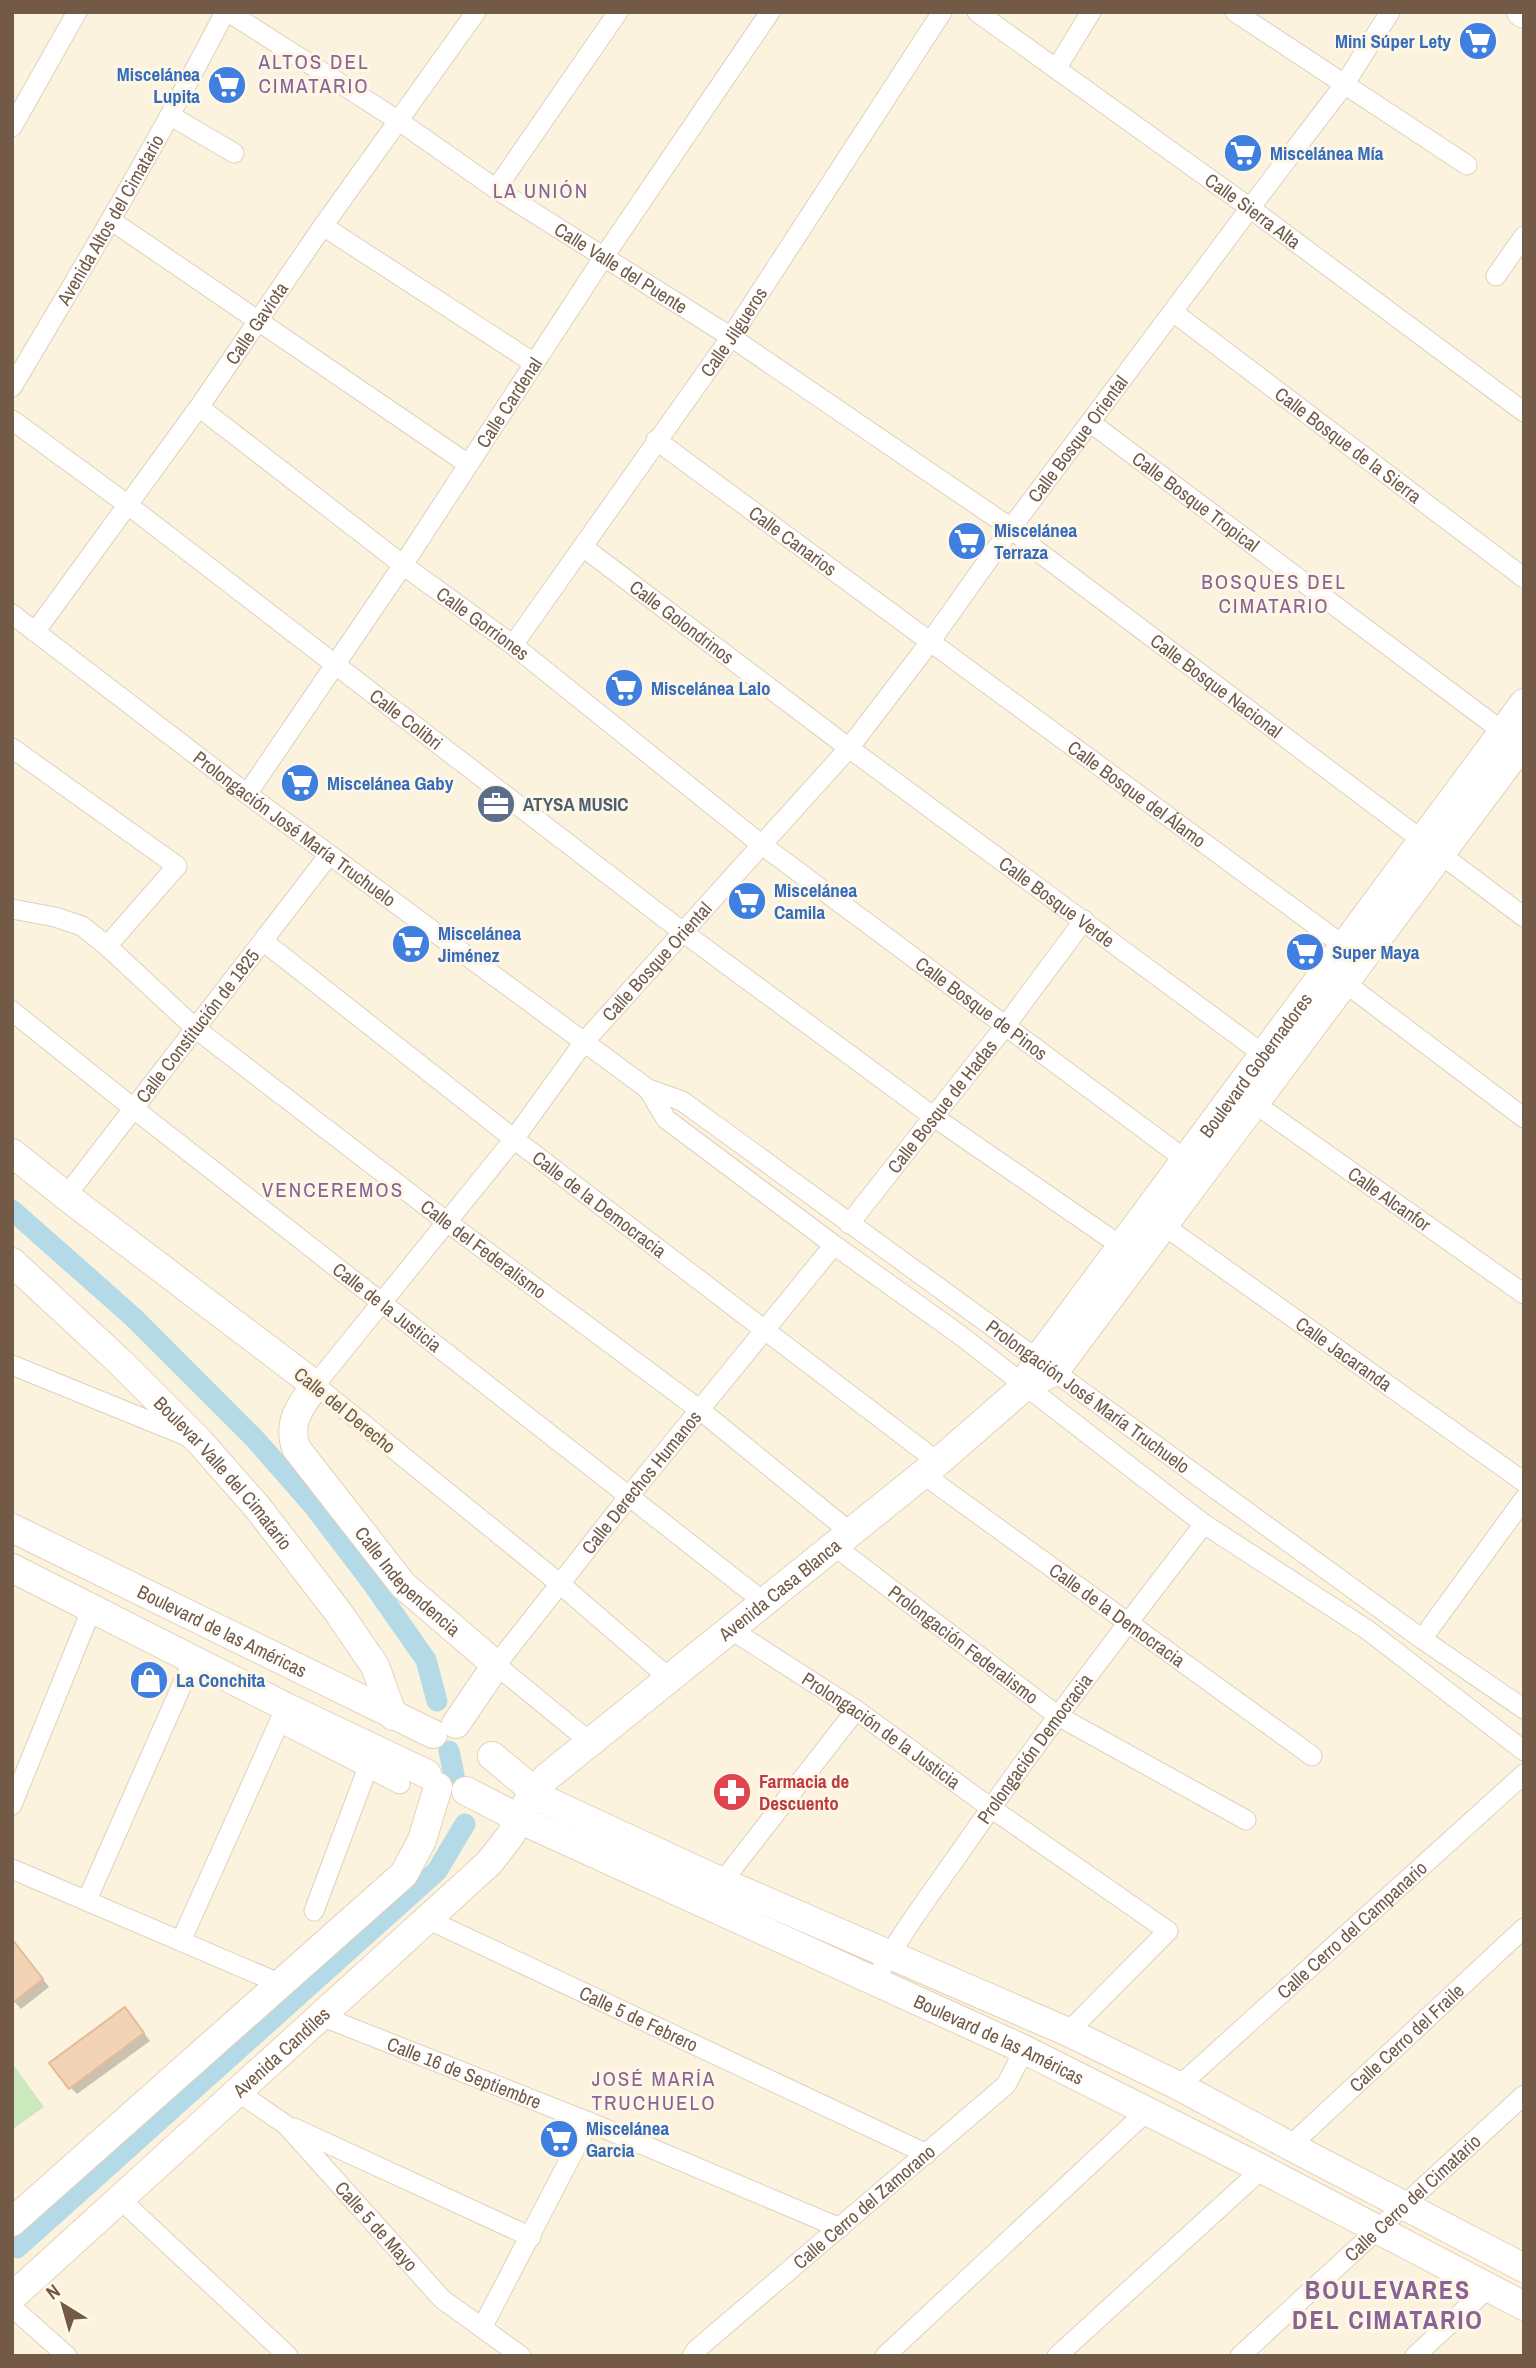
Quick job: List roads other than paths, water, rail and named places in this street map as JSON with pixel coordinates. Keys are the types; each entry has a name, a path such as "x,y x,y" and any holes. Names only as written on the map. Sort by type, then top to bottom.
{"main road":[{"name":"Boulevard Gobernadores","path":"1046,1365 1121,1246 1254,1103 1344,982 1431,847 1513,736 1524,703"},
{"name":"Boulevard Gobernadores","path":"1046,1365 1163,1225 1194,1166 1263,1054 1344,946 1431,847"},
{"name":"Calle del Derecho","path":"12,1153 315,1385"},
{"name":"Boulevar Valle del Cimatario","path":"12,1262 120,1362 200,1442 258,1508 338,1612 375,1666 393,1716"},
{"name":"Avenida Casa Blanca","path":"533,1791 930,1468 1046,1365"},
{"name":"Calle Independencia","path":"315,1385 295,1417 291,1433 296,1448 402,1585 496,1665"},
{"name":"Boulevard de las Américas","path":"12,1528 287,1661 393,1716 444,1729"},
{"name":"Boulevard de las Américas","path":"12,1568 193,1660 284,1715 433,1780"},
{"name":"Calle Derechos Humanos","path":"444,1729 496,1665"},
{"path":"12,2222 404,1874 422,1840 433,1780 422,1755 424,1747 444,1729 474,1729 491,1748 491,1769 479,1785 466,1791 453,1792 433,1780"},
{"name":"Boulevard de las Américas","path":"492,1756 545,1800 722,1882 1068,2032 1179,2086 1522,2265"},
{"name":"Boulevard de las Américas","path":"466,1791 1019,2048 1262,2169 1524,2306"},
{"name":"Avenida Candiles","path":"12,2297 489,1863 505,1843 533,1791"}],"street":[{"path":"12,127 77,12"},
{"name":"Avenida Altos del Cimatario","path":"12,387 111,221 227,12"},
{"name":"Calle Valle del Puente","path":"227,12 399,121 496,189 603,258 731,337 1012,528"},
{"name":"Calle Gaviota","path":"35,632 199,407 323,226 476,12"},
{"path":"496,189 618,12"},
{"name":"Calle Cardenal","path":"247,794 403,565 603,258 770,12"},
{"name":"Calle Jilgueros","path":"513,645 731,337 942,12"},
{"name":"Calle Sierra Alta","path":"976,12 1250,208 1524,412"},
{"path":"1056,69 1091,12"},
{"path":"1235,12 1467,165"},
{"name":"Calle Bosque Oriental","path":"315,1385 514,1139 583,1042 849,748 1344,85 1390,12"},
{"path":"171,116 233,153"},
{"path":"111,221 468,464"},
{"path":"323,226 534,363"},
{"path":"1496,276 1524,236"},
{"name":"Calle Bosque de la Sierra","path":"1173,312 1524,578"},
{"name":"Calle Gorriones","path":"199,407 403,565 513,645 762,845"},
{"name":"Calle Colibri","path":"12,420 128,505 684,933 934,1117 1121,1246"},
{"name":"Calle Bosque Tropical","path":"1091,423 1513,736"},
{"name":"Calle Canarios","path":"656,440 930,642"},
{"name":"Calle Bosque Nacional","path":"1012,528 1036,550 1524,917"},
{"name":"Calle Golondrinos","path":"583,547 849,748"},
{"name":"Prolongación José María Truchuelo","path":"12,614 247,794 583,1042 648,1089 682,1101 1422,1639 1524,1709"},
{"name":"Calle Bosque del Álamo","path":"930,642 1344,946"},
{"path":"12,748 177,866 107,946"},
{"name":"Calle Bosque Verde","path":"849,748 1263,1054"},
{"name":"Calle Bosque de Pinos","path":"762,845 1194,1166"},
{"name":"Calle Constitución de 1825","path":"66,1196 329,855"},
{"name":"Calle del Federalismo","path":"12,909 55,917 82,926 195,1028 447,1222 700,1410 842,1539"},
{"name":"Calle Bosque de Hadas","path":"849,1224 1006,1025 1084,920"},
{"name":"Calle de la Democracia","path":"263,941 514,1139 764,1329 930,1468 1128,1622 1312,1756"},
{"path":"1344,982 1524,1118"},
{"name":"Calle de la Justicia","path":"12,1011 764,1602"},
{"name":"Prolongación José María Truchuelo","path":"648,1089 666,1119 960,1335 1204,1524 1369,1631 1524,1751"},
{"name":"Calle Alcanfor","path":"1254,1103 1524,1294"},
{"name":"Calle Jacaranda","path":"1163,1225 1524,1482"},
{"name":"Calle Derechos Humanos","path":"496,1665 629,1495 834,1245"},
{"path":"12,1365 200,1442"},
{"name":"Calle del Derecho","path":"315,1385 559,1583 669,1678"},
{"path":"1422,1639 1524,1499"},
{"name":"Prolongación Democracia","path":"874,1981 889,1954 991,1808 1204,1524"},
{"name":"Prolongación Federalismo","path":"842,1539 1058,1716 1246,1820"},
{"path":"12,1805 92,1608"},
{"name":"Prolongación de la Justicia","path":"730,1629 856,1710 1168,1931 1068,2032"},
{"path":"87,1900 193,1660"},
{"name":"Calle Independencia","path":"496,1665 590,1742"},
{"path":"722,1882 856,1710"},
{"path":"181,1941 284,1715"},
{"name":"Boulevard de las Américas","path":"284,1715 400,1784"},
{"path":"314,1911 368,1767"},
{"name":"Calle Cerro del Campanario","path":"1179,2086 1524,1773"},
{"path":"12,1868 281,1984"},
{"name":"Calle 5 de Febrero","path":"427,1919 927,2154"},
{"name":"Calle Cerro del Fraile","path":"1290,2146 1524,1928"},
{"name":"Calle 16 de Septiembre","path":"321,2016 589,2122 840,2228"},
{"name":"Calle Cerro del Zamorano","path":"692,2356 1006,2085 1018,2062 1019,2048"},
{"name":"Calle 5 de Mayo","path":"238,2092 286,2125 442,2299 521,2356"},
{"name":"Calle Cerro del Cimatario","path":"1240,2356 1524,2095"},
{"path":"885,2356 1147,2111"},
{"path":"482,2328 589,2122"},
{"path":"286,2125 531,2237"},
{"path":"1057,2356 1262,2169"},
{"path":"120,2199 288,2356"},
{"path":"1415,2356 1488,2288"},
{"path":"12,2307 67,2356"}],"waterway":[{"path":"12,1210 133,1317 254,1438 312,1504 426,1660 437,1701"},
{"path":"449,1751 454,1775"},
{"path":"17,2248 437,1871 465,1824"}],"place":[{"name":"Mini Súper Lety","path":"1478,41"},
{"name":"Miscelánea Lupita","path":"227,85"},
{"name":"Miscelánea Mía","path":"1243,153"},
{"name":"Miscelánea Terraza","path":"967,541"},
{"name":"Miscelánea Lalo","path":"624,688"},
{"name":"Miscelánea Gaby","path":"300,783"},
{"name":"ATYSA MUSIC","path":"496,804"},
{"name":"Miscelánea Camila","path":"747,901"},
{"name":"Miscelánea Jiménez","path":"411,944"},
{"name":"Super Maya","path":"1305,952"},
{"name":"La Conchita","path":"149,1680"},
{"name":"Farmacia de Descuento","path":"732,1792"},
{"name":"Miscelánea Garcia","path":"559,2139"}],"district":[{"name":"ALTOS DEL CIMATARIO","path":"314,73"},
{"name":"LA UNIÓN","path":"541,190"},
{"name":"BOSQUES DEL CIMATARIO","path":"1274,593"},
{"name":"VENCEREMOS","path":"333,1189"},
{"name":"JOSÉ MARÍA TRUCHUELO","path":"654,2090"},
{"name":"BOULEVARES DEL CIMATARIO","path":"1388,2304"}]}
